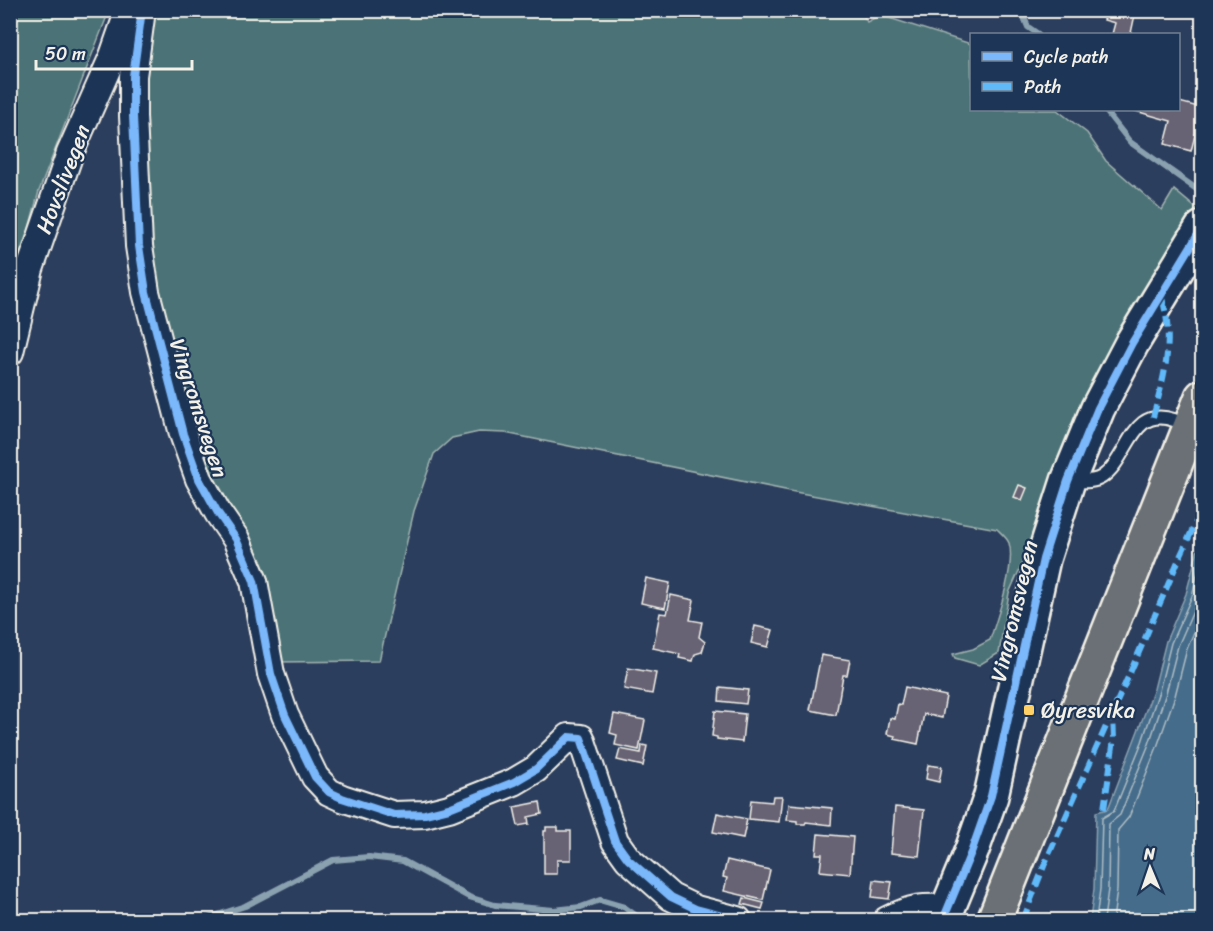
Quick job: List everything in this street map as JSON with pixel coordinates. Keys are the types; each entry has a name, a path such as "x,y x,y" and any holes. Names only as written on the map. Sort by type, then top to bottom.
{"highway":[{"path":"994,921 1203,397"}],"main road":[{"name":"Vingromsvegen","path":"946,914 991,796 1043,559 1068,481 1098,408 1127,352 1203,228"}],"street":[{"name":"Hovslivegen","path":"10,352 33,258 70,153 113,56 129,10"},
{"name":"Vingromsvegen","path":"141,10 133,76 133,106 139,246 146,292 183,434 199,479 236,539 254,580 271,674 285,715 315,777 329,792 352,801 394,815 425,814 449,808 514,782 536,769 569,737 581,738 615,841 628,859 671,897 696,909 738,921"},
{"name":"Vingromsvegen","path":"887,921 904,911 920,907 946,914"}],"lane":[{"path":"1068,481 1089,481 1101,478 1112,467 1137,428 1145,421 1163,416 1174,420"}],"green space":[{"path":"11,11 109,11 39,191 11,296"},
{"path":"152,11 861,11 867,22 880,15 970,44 970,111 1058,111 1087,133 1106,161 1162,210 1174,190 1198,210 1169,258 1009,593 999,653 979,665 955,658 953,654 973,649 990,640 1005,592 1010,564 1009,543 997,529 795,492 505,433 479,432 452,438 434,454 414,511 379,661 276,662 204,475 149,260 140,126"}],"water":[{"path":"1202,542 1202,920 1090,920 1094,889 1096,812 1108,809 1154,689 1166,641 1186,594 1199,545"}],"building":[{"path":"1107,10 1136,10 1131,33 1112,33 1115,23 1104,20"},
{"path":"1180,102 1202,108 1191,151 1165,144 1171,121 1136,111 1180,111"},
{"path":"1019,485 1027,488 1022,500 1014,497"},
{"path":"646,578 670,583 665,608 641,603"},
{"path":"671,595 694,600 690,620 702,622 699,637 705,642 702,652 695,654 693,661 679,658 680,654 653,648 660,613 667,614"},
{"path":"755,626 773,630 768,647 751,643"},
{"path":"821,655 850,660 847,675 843,675 836,715 810,710"},
{"path":"628,668 656,673 652,694 624,689"},
{"path":"720,687 748,690 746,704 719,701"},
{"path":"905,687 946,696 942,718 924,714 918,744 894,739 895,736 887,734 890,718 895,719"},
{"path":"715,711 745,714 742,742 717,739 712,736"},
{"path":"614,714 645,720 639,750 615,745 617,735 610,733"},
{"path":"642,745 647,746 643,766 617,760 620,749 641,753"},
{"path":"928,765 942,767 939,782 926,779"},
{"path":"773,796 782,796 779,822 749,819 751,800 772,802"},
{"path":"540,802 542,814 528,817 529,824 518,826 514,807"},
{"path":"789,804 832,808 831,825 806,822 797,824 797,821 787,820"},
{"path":"895,807 924,810 919,856 891,853"},
{"path":"717,813 747,819 743,838 713,832"},
{"path":"546,827 558,827 558,831 571,831 571,860 557,860 557,874 544,874 544,831"},
{"path":"818,834 853,837 850,874 820,871 822,854 816,854"},
{"path":"727,860 770,870 763,900 724,891 727,878 723,877"},
{"path":"874,880 892,882 889,899 872,897"},
{"path":"744,898 764,903 762,909 742,904"}],"waterway":[{"path":"1021,10 1028,27 1037,33"},
{"path":"1106,111 1130,142 1202,193"},
{"path":"202,920 245,906 333,860 369,857 403,861 469,897 495,905 554,910 581,907 600,900 624,907 642,920"}],"marked path":[{"path":"1153,417 1167,356 1168,341 1161,295"},
{"path":"1023,920 1046,861 1202,509"},
{"path":"1104,809 1114,739 1113,714"}],"cycle path":[{"path":"142,10 133,76 133,116 139,246 146,292 183,434 199,479 236,539 254,581 271,674 285,715 315,777 329,792 342,798 394,815 425,814 449,808 514,782 536,769 569,737 581,738 615,841 628,859 671,897 696,909 738,920"},
{"path":"943,920 991,796 1043,559 1068,481 1098,408 1132,343 1202,228"}],"place":[{"name":"Øyresvika","path":"1029,710"}]}
